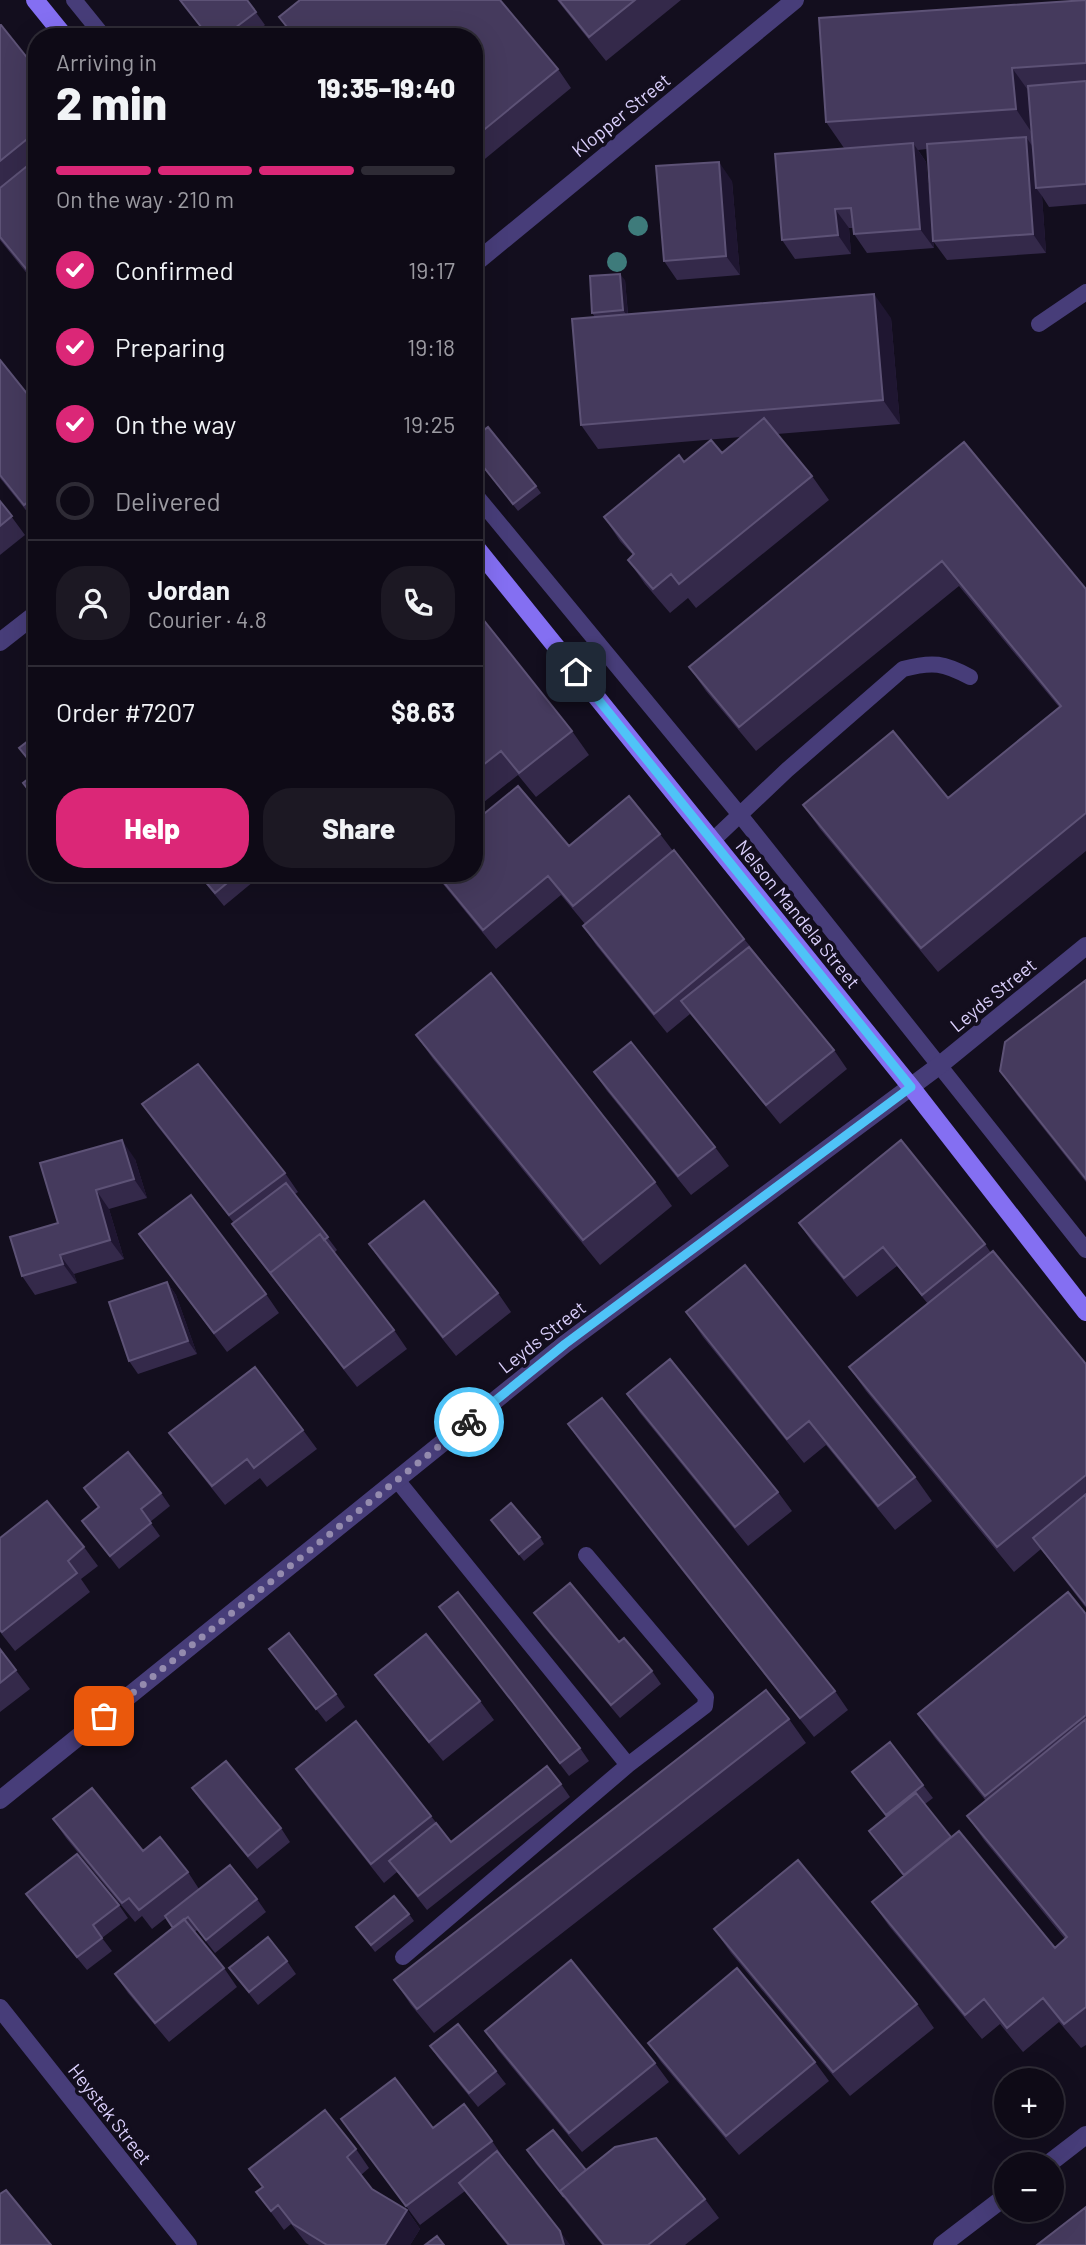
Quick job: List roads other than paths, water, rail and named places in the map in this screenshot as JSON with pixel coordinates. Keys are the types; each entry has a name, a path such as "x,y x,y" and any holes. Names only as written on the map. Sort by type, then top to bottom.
{"main road":[{"path":"35,0 58,28"},
{"name":"Nelson Mandela Street","path":"483,556 911,1087 1086,1312"}],"street":[{"name":"Klopper Street","path":"483,257 795,0"},
{"path":"0,642 28,620"},
{"name":"Leyds Street","path":"0,1800 565,1344 940,1065 1086,946"},
{"name":"Heystek Street","path":"0,2008 188,2245"},
{"path":"1064,2152 1086,2135"},
{"path":"942,2245 994,2205"}],"lane":[{"path":"74,0 97,28"},
{"path":"1039,324 1086,292"},
{"path":"483,505 740,815 1086,1250"},
{"path":"712,841 903,669 923,663 947,664 970,677"},
{"path":"397,1480 628,1765"},
{"path":"403,1957 628,1765 705,1706 706,1697 586,1555"}]}
